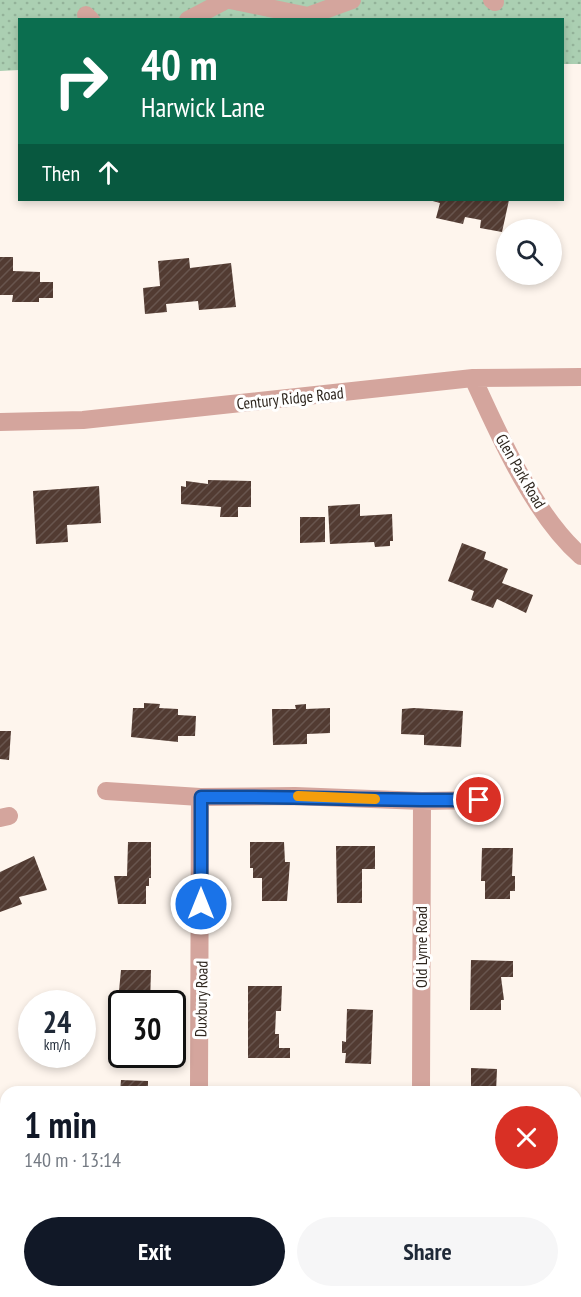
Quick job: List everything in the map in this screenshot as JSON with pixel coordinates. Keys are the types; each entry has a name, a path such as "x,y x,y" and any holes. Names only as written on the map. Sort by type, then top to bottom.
{"street":[{"path":"192,18 228,0 308,16 352,0"},
{"name":"Century Ridge Road","path":"0,422 83,420 473,378 581,377"},
{"name":"Glen Park Road","path":"473,378 496,429 546,515 581,556"},
{"path":"106,791 201,797 295,796 422,801 479,800"},
{"name":"Duxbury Road","path":"199,1086 201,797"},
{"name":"Old Lyme Road","path":"421,1086 422,801"}],"green space":[{"path":"0,0 581,0 581,64 564,64 564,18 18,18 18,70 0,71"}],"building":[{"path":"433,201 509,201 505,219 496,219 496,231 480,228 481,220 465,217 463,224 436,218 440,203"},
{"path":"0,257 13,257 13,271 40,272 40,282 53,282 53,298 39,298 39,302 12,302 13,295 0,295"},
{"path":"189,258 190,268 231,263 236,307 199,310 198,301 166,304 167,312 145,314 143,288 160,286 158,261"},
{"path":"208,480 251,481 251,507 238,507 238,517 220,517 221,507 181,504 181,486 186,487 186,481 208,484"},
{"path":"99,486 101,523 67,525 68,542 36,544 33,491"},
{"path":"360,504 360,516 392,514 393,541 390,541 390,546 375,547 374,542 330,544 328,506"},
{"path":"300,517 325,517 325,542 300,543"},
{"path":"462,543 486,552 484,559 508,569 502,583 533,595 526,613 497,599 493,608 471,600 474,591 448,581"},
{"path":"144,703 160,704 159,708 178,709 178,715 196,716 195,736 178,736 178,742 131,737 133,708 144,708"},
{"path":"306,704 306,709 330,708 330,733 307,734 307,744 273,745 272,709 296,709 295,705"},
{"path":"402,709 463,711 461,747 424,745 424,735 401,734"},
{"path":"0,731 11,731 9,760 0,759"},
{"path":"128,842 151,842 151,878 149,878 149,886 146,886 146,904 118,904 114,876 127,876"},
{"path":"250,842 284,842 285,862 290,862 287,901 262,901 262,878 253,878 253,868 250,868"},
{"path":"336,846 375,846 375,869 362,869 362,903 337,903"},
{"path":"482,848 513,848 512,876 515,876 515,891 510,891 510,899 485,899 485,881 481,881"},
{"path":"34,856 47,890 19,897 22,904 0,912 0,872"},
{"path":"471,960 513,961 513,977 501,977 504,1000 501,1000 501,1010 470,1010"},
{"path":"121,970 151,970 150,990 119,990"},
{"path":"248,986 282,986 281,1011 276,1011 275,1034 279,1034 279,1048 290,1048 290,1058 248,1058"},
{"path":"347,1009 373,1010 371,1064 345,1063 346,1053 342,1053 342,1041 346,1042"},
{"path":"471,1068 497,1069 496,1086 471,1086"},
{"path":"121,1080 148,1081 148,1086 120,1086"}],"slow traffic":[{"path":"298,796 375,799"}],"route":[{"path":"201,904 201,797 295,796 422,801 479,800"}]}
